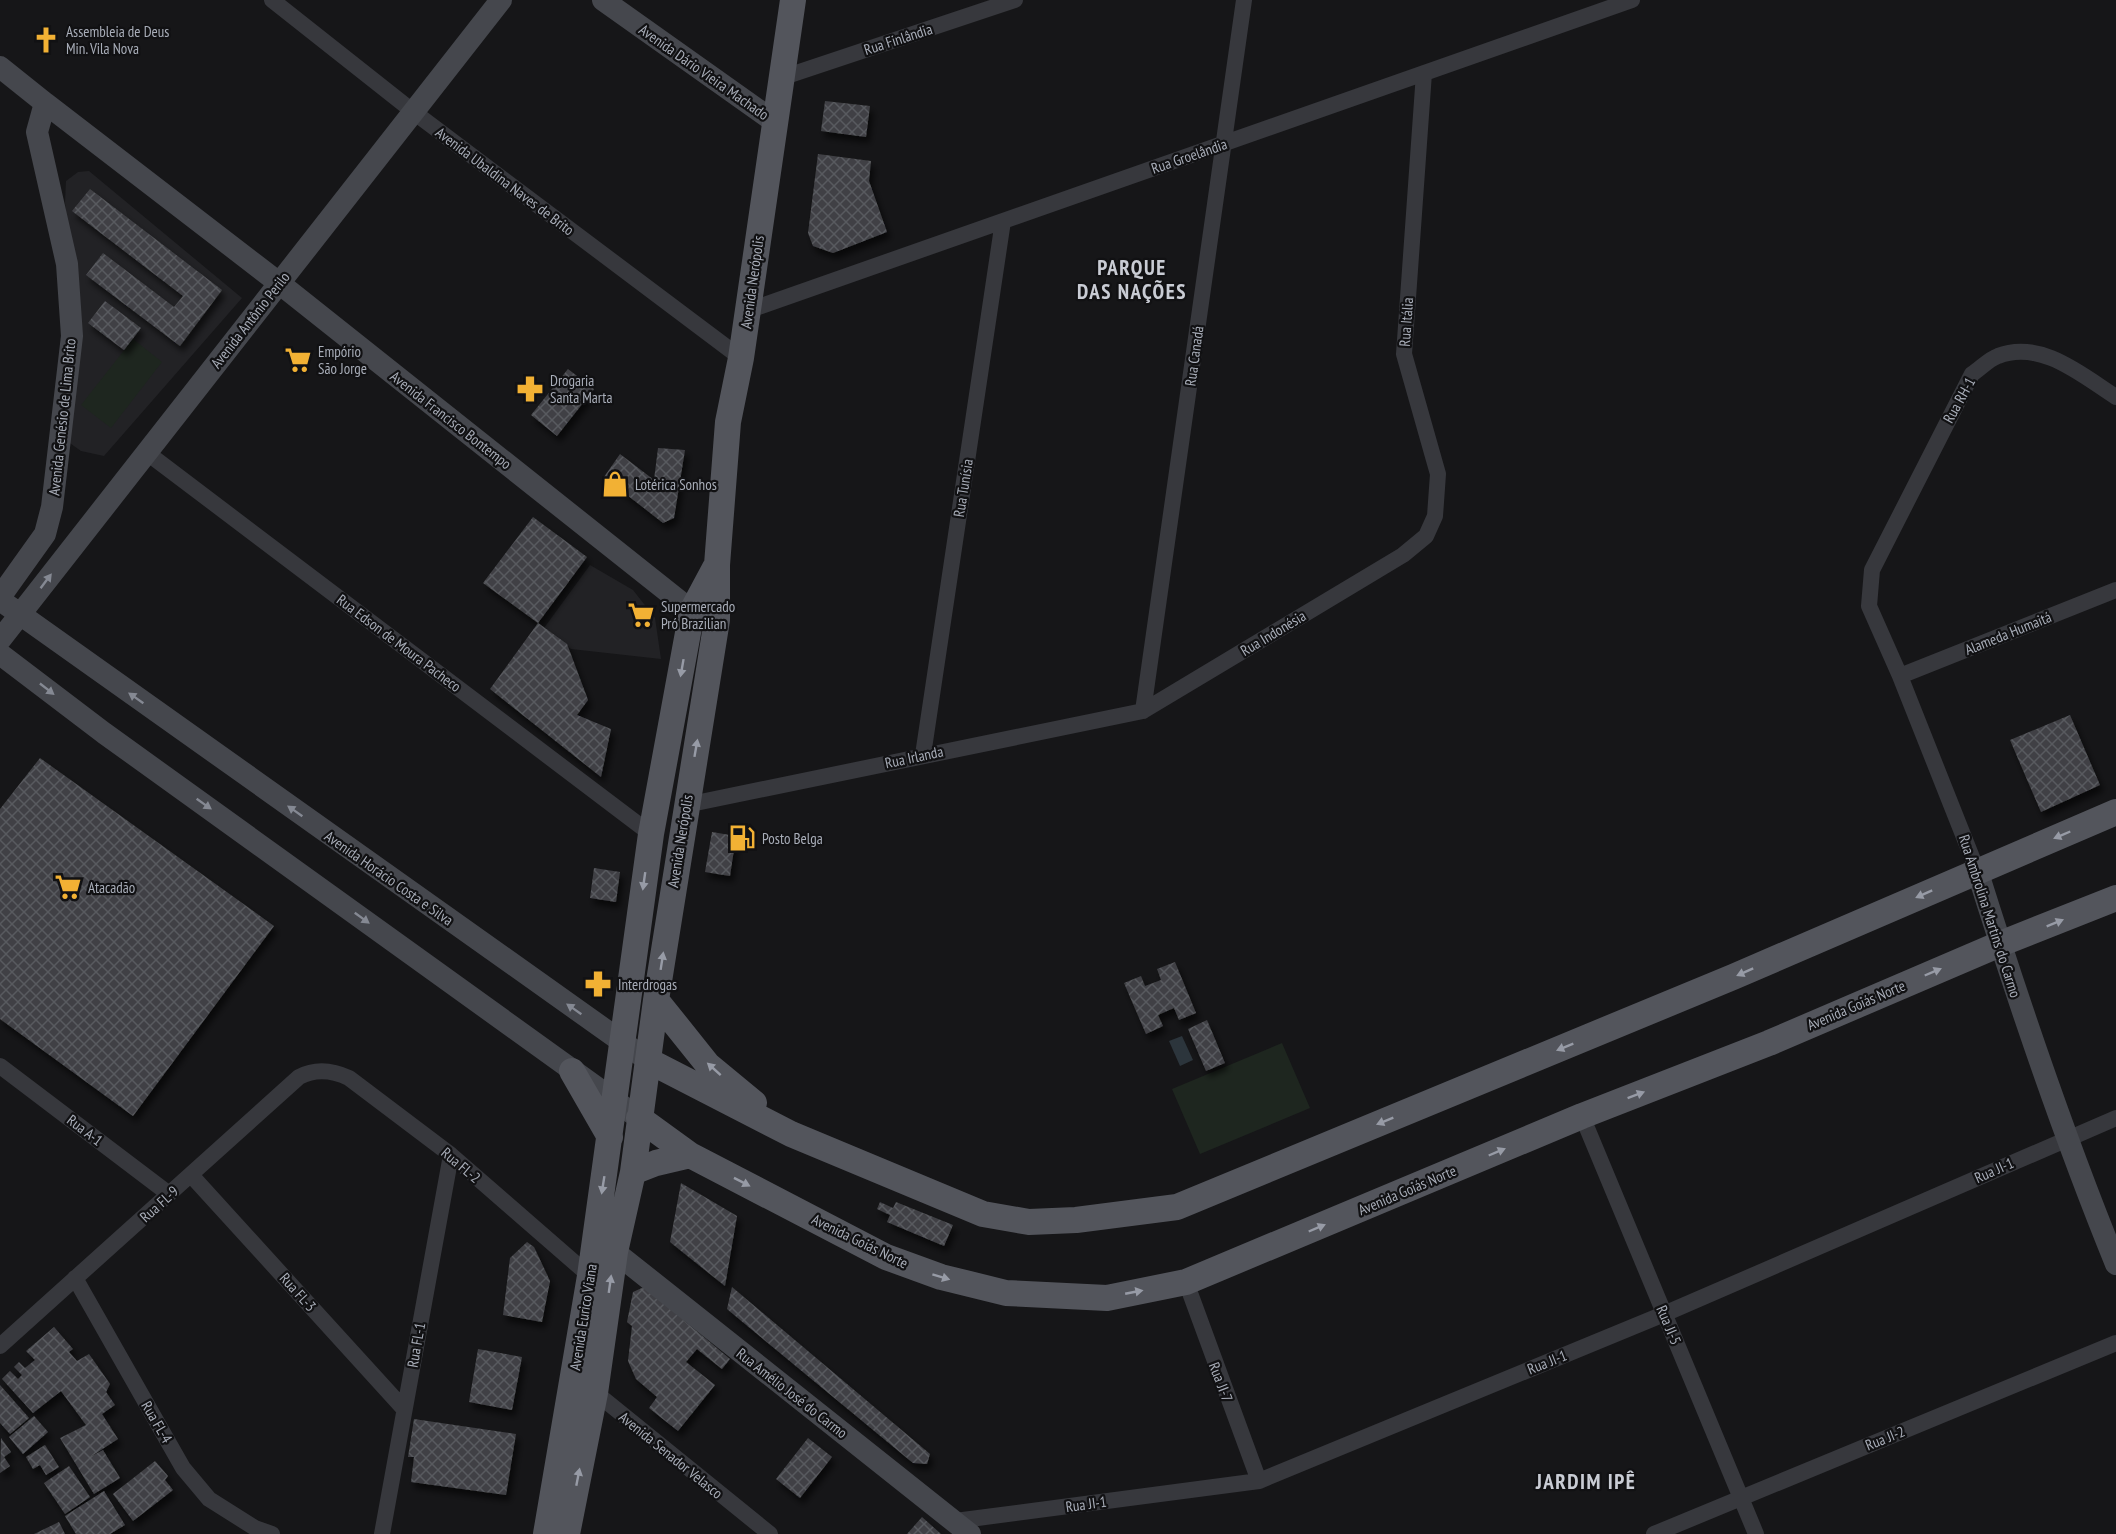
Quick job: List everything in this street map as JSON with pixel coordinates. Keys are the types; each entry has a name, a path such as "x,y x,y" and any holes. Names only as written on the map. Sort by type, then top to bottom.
{"main road":[{"name":"Avenida Nerópolis","path":"639,1118 686,805 717,620 717,565 728,422 741,358 793,0"},
{"name":"Avenida Nerópolis","path":"613,1100 651,834 692,611 717,565"},
{"path":"656,1000 708,1065 791,1134 983,1214 1029,1222 1076,1220 1177,1207 1733,977 2116,812"},
{"name":"Avenida Goiás Norte","path":"690,1155 886,1257 941,1277 1006,1293 1107,1298 1186,1282 1582,1116 1769,1043 2000,944 2116,898"},
{"name":"Avenida Horácio Costa e Silva","path":"649,1061 791,1134"},
{"path":"572,1071 610,1137"},
{"name":"Avenida Eurico Viana","path":"546,1534 590,1276 610,1137 613,1100"},
{"path":"639,1118 690,1155"},
{"name":"Avenida Eurico Viana","path":"567,1534 595,1393 615,1252 633,1173 639,1118"},
{"path":"633,1173 656,1163 690,1155"}],"street":[{"name":"Avenida Ubaldina Naves de Brito","path":"272,0 415,113 741,358"},
{"name":"Avenida Antônio Perilo","path":"0,640 415,113 501,0"},
{"name":"Avenida Dário Vieira Machado","path":"603,0 775,122"},
{"name":"Rua Finlândia","path":"781,78 1015,0"},
{"name":"Rua Canadá","path":"1143,711 1245,0"},
{"name":"Rua Groelândia","path":"747,311 1632,0"},
{"path":"0,68 45,103"},
{"name":"Rua Itália","path":"1404,555 1426,536 1435,516 1438,474 1404,354 1424,73"},
{"name":"Avenida Francisco Bontempo","path":"45,103 279,284 692,611 717,620"},
{"name":"Avenida Genésio de Lima Brito","path":"0,599 45,534 52,507 62,435 72,336 67,264 37,132 45,103"},
{"name":"Rua Tunísia","path":"923,755 1003,221"},
{"name":"Rua RH-1","path":"1872,570 1972,374 1980,368 1998,356 2030,352 2058,360 2116,397"},
{"name":"Rua Edson de Moura Pacheco","path":"146,452 651,834"},
{"path":"45,534 72,546"},
{"name":"Rua Indonésia","path":"1143,711 1404,555"},
{"name":"Rua Ambrolina Martins do Carmo","path":"1872,570 1869,606 1900,676 1977,870 2065,1138 2116,1264"},
{"name":"Alameda Humaitá","path":"1900,676 2116,590"},
{"name":"Avenida Horácio Costa e Silva","path":"0,599 649,1061"},
{"path":"0,654 104,733 639,1118"},
{"name":"Rua Irlanda","path":"686,805 1143,711"},
{"name":"Rua A-1","path":"0,1066 169,1194"},
{"name":"Rua FL-9","path":"0,1346 299,1077 310,1072 322,1071"},
{"name":"Rua FL-2","path":"322,1071 336,1072 349,1078 451,1155 590,1276"},
{"name":"Rua JI-5","path":"1582,1116 1756,1534"},
{"name":"Rua JI-1","path":"962,1528 1259,1481 1664,1314 2065,1138 2116,1118"},
{"name":"Rua FL-1","path":"382,1534 451,1155"},
{"name":"Rua FL-3","path":"191,1175 404,1409"},
{"name":"Rua Amélio José do Carmo","path":"615,1252 962,1528"},
{"name":"Rua FL-4","path":"75,1278 183,1467 209,1499 255,1528 272,1534"},
{"name":"Rua JI-7","path":"1186,1282 1259,1481"},
{"name":"Rua JI-2","path":"1654,1534 2116,1343"},
{"name":"Avenida Senador Velasco","path":"573,1375 770,1534"}],"shaded area":[{"path":"89,171 242,298 104,456 81,451 67,441 77,330 65,202 66,181 78,172"},
{"path":"133,339 162,362 111,428 81,405"},
{"path":"590,565 633,590 655,618 661,659 571,649 544,628"},
{"path":"1182,1036 1193,1060 1180,1066 1169,1041"},
{"path":"1282,1043 1310,1108 1200,1154 1172,1089"}],"building":[{"path":"825,101 870,106 866,137 821,131"},
{"path":"818,154 871,161 869,181 887,232 833,253 813,246 808,233"},
{"path":"90,189 222,290 180,346 86,275 103,253 174,307 183,296 72,211"},
{"path":"105,301 141,328 124,350 88,323"},
{"path":"568,369 594,389 557,436 531,415"},
{"path":"658,448 685,450 674,518 663,523 604,477 620,454 654,480"},
{"path":"533,517 587,557 538,623 483,583"},
{"path":"538,623 567,644 588,700 577,715 611,729 601,777 490,689"},
{"path":"2070,715 2100,785 2041,812 2010,740"},
{"name":"Atacadão","path":"40,758 274,926 133,1116 0,1019 0,809"},
{"path":"712,832 736,836 730,876 705,872"},
{"path":"594,868 620,872 616,902 590,898"},
{"path":"1175,962 1196,1013 1179,1020 1174,1008 1158,1015 1163,1026 1146,1034 1124,983 1141,976 1145,986 1161,980 1157,969"},
{"path":"1207,1020 1225,1063 1206,1071 1188,1029"},
{"path":"681,1183 737,1216 725,1286 670,1242"},
{"path":"880,1202 893,1208 896,1202 953,1225 944,1246 887,1222 890,1215 877,1209"},
{"path":"527,1242 534,1247 550,1281 542,1322 503,1315 510,1258"},
{"path":"644,1287 730,1359 722,1369 697,1349 686,1362 715,1385 678,1431 649,1408 657,1397 636,1379 628,1361 632,1326 627,1322 633,1292"},
{"path":"732,1287 930,1454 927,1464 913,1463 727,1309"},
{"path":"54,1327 73,1349 69,1352 77,1361 89,1354 110,1384 106,1392 115,1405 102,1414 118,1439 90,1457 103,1450 120,1478 94,1494 60,1438 86,1425 61,1391 33,1413 2,1379 10,1371 18,1379 22,1375 14,1367 19,1362 25,1368 35,1360 26,1351"},
{"path":"478,1349 522,1357 512,1410 469,1402"},
{"path":"0,1385 29,1418 10,1434 0,1423"},
{"path":"34,1416 48,1432 23,1454 9,1437"},
{"path":"414,1419 516,1434 506,1495 411,1482 414,1457 408,1457"},
{"path":"1,1438 11,1452 4,1457 10,1466 0,1473"},
{"path":"808,1438 832,1457 800,1498 776,1479"},
{"path":"45,1445 59,1467 46,1475 40,1465 33,1469 26,1457"},
{"path":"155,1461 168,1476 165,1480 173,1490 133,1521 113,1494"},
{"path":"69,1466 90,1497 65,1514 44,1483"},
{"path":"104,1491 125,1525 110,1534 76,1534 65,1516"},
{"path":"922,1517 941,1534 907,1534"},
{"path":"59,1522 65,1534 34,1534"}],"place":[{"name":"Assembleia de Deus Min. Vila Nova","path":"46,40"},
{"name":"Empório São Jorge","path":"298,360"},
{"name":"Drogaria Santa Marta","path":"530,389"},
{"name":"Lotérica Sonhos","path":"615,484"},
{"name":"Supermercado Pró Brazilian","path":"641,615"},
{"name":"Posto Belga","path":"742,838"},
{"name":"Atacadão","path":"68,887"},
{"name":"Interdrogas","path":"598,984"}],"district":[{"name":"PARQUE DAS NAÇÕES","path":"1132,279"},
{"name":"JARDIM IPÊ","path":"1586,1481"}]}
